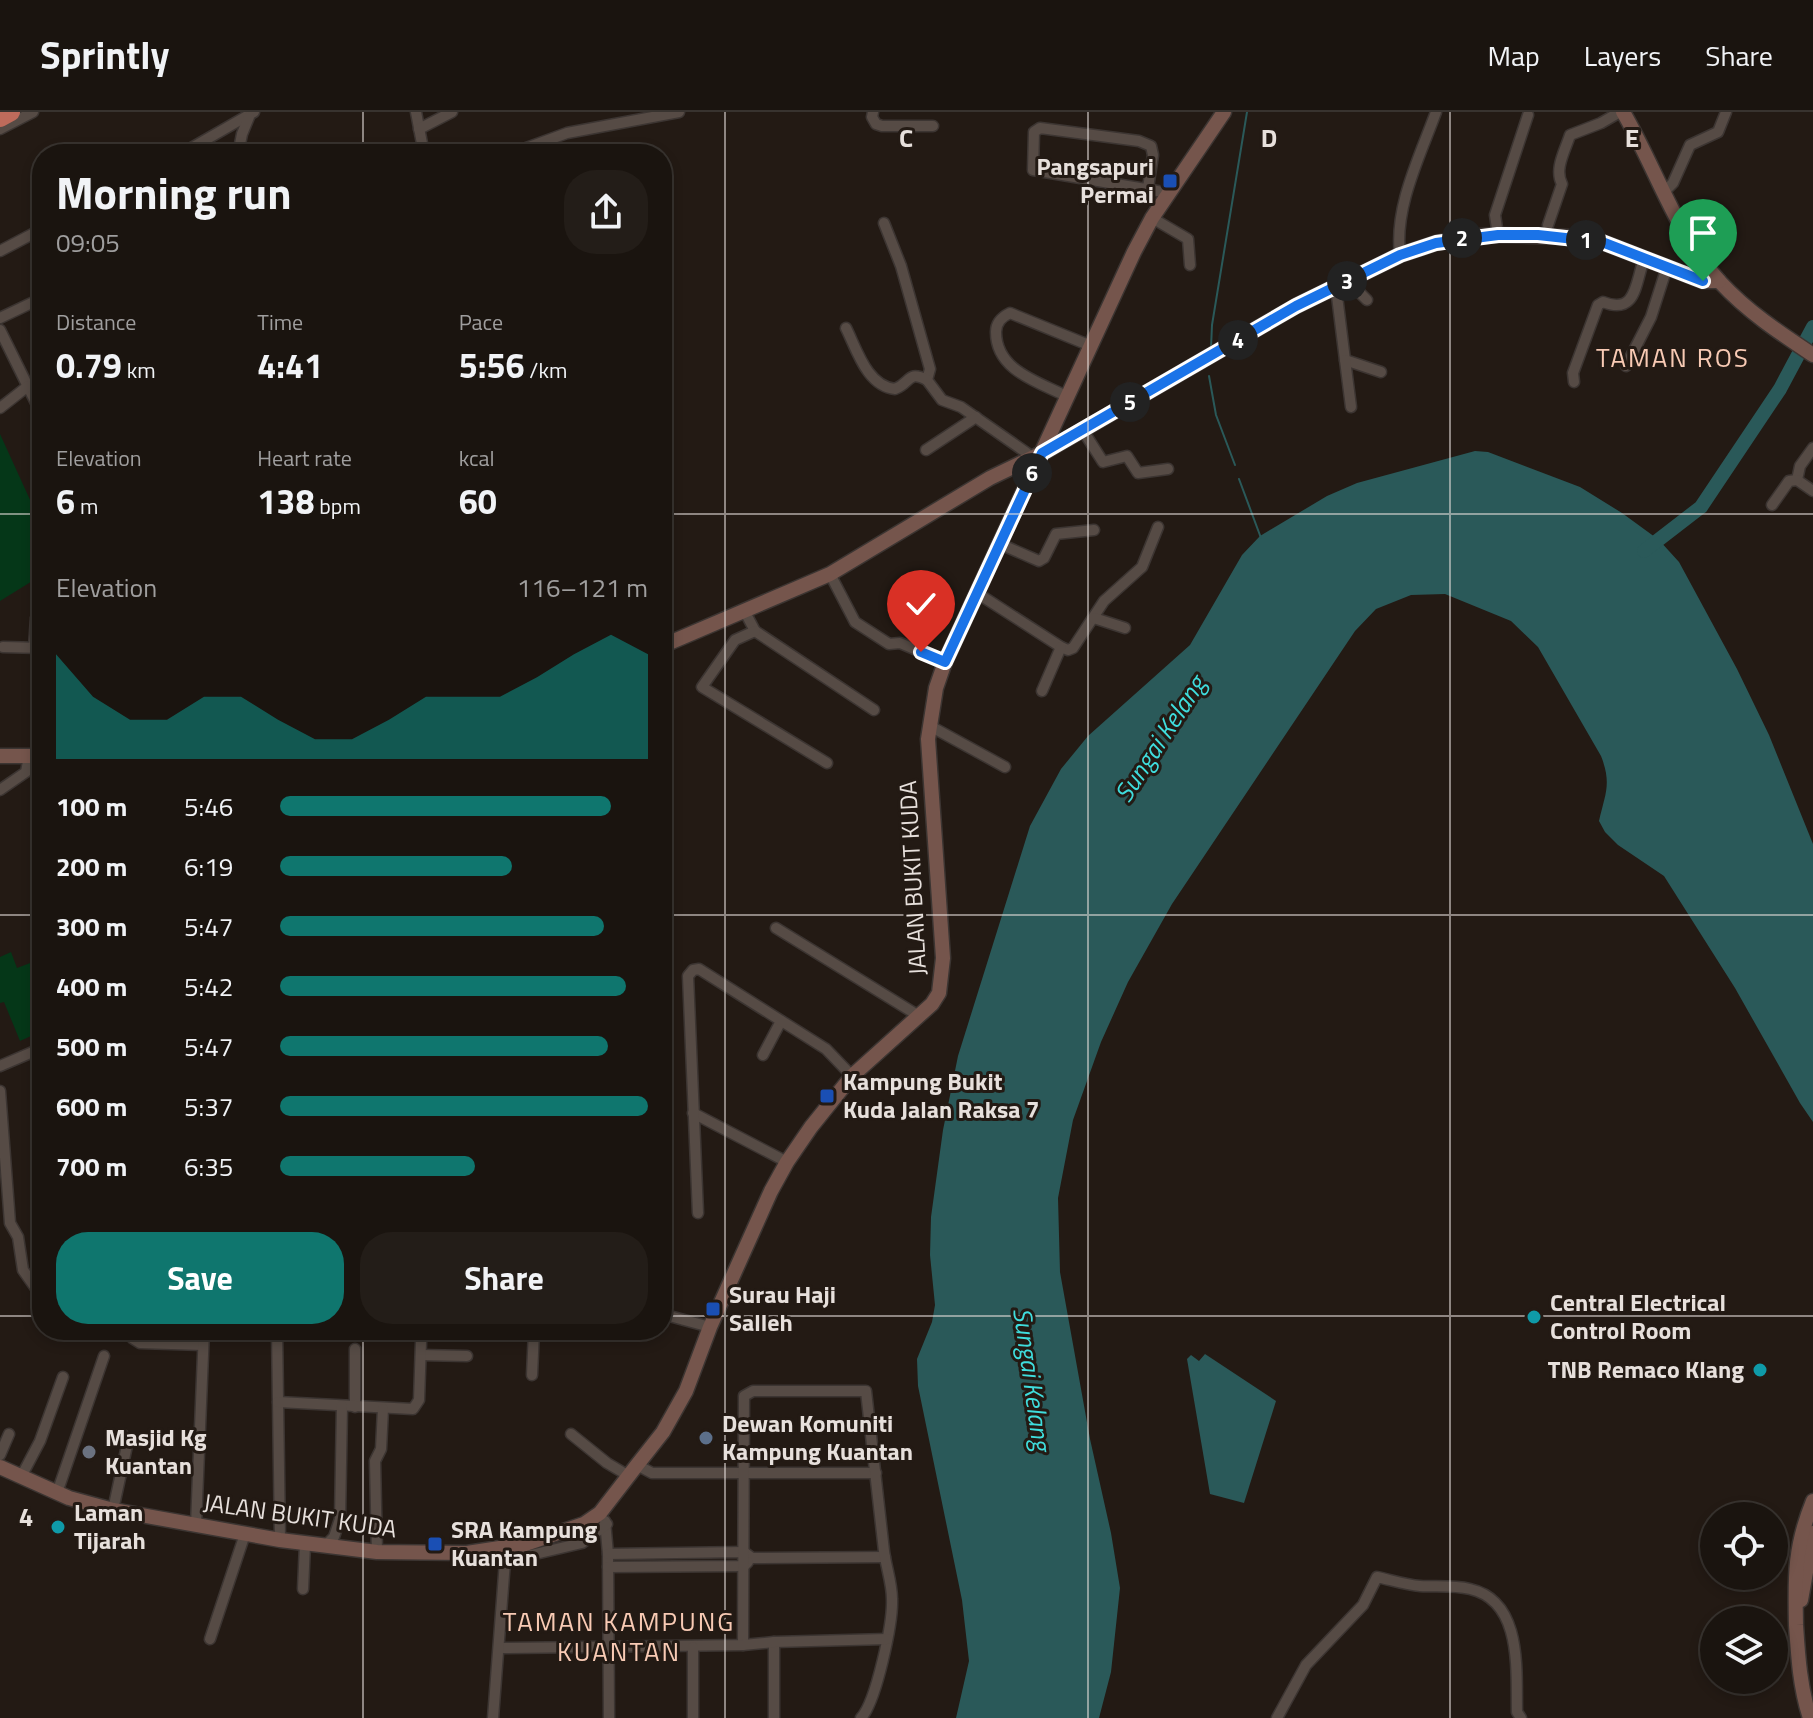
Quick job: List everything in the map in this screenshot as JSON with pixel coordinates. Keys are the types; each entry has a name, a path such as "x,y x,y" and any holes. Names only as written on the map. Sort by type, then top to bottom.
{"highway":[{"path":"0,118 11,112"}],"street":[{"path":"0,129 33,112"},
{"path":"416,112 422,144"},
{"path":"419,129 452,112"},
{"path":"537,144 567,133 679,112"},
{"name":"JALAN BUKIT KUDA","path":"0,1467 57,1493 113,1510 305,1544 377,1552 467,1553 511,1546 603,1518 633,1470 663,1432 686,1391 710,1327 787,1162 852,1076 932,1004 939,993 943,958 928,739 936,688 1029,480 1038,450 1061,412 1134,252 1152,218 1224,112"},
{"path":"1400,255 1399,226 1410,184 1436,112"},
{"path":"1664,192 1673,183 1690,145 1718,132 1726,112"},
{"path":"198,144 251,114"},
{"path":"240,144 251,114"},
{"path":"1548,225 1562,184 1558,177 1570,135 1626,114 1664,192 1696,249 1719,281 1760,319 1813,355"},
{"path":"873,115 876,124 882,126 933,126"},
{"path":"1498,235 1495,215 1528,115"},
{"path":"1148,188 1153,155 1151,146 1139,141 1040,128 1034,132 1033,170 1169,193"},
{"path":"1152,218 1188,239 1190,265"},
{"path":"884,223 901,266 930,369 927,380"},
{"path":"0,251 32,234"},
{"path":"672,642 830,574 1038,450 1081,429 1296,306 1400,255 1436,243 1498,235 1538,235 1602,242 1703,281 1719,281"},
{"path":"1574,382 1573,373 1598,305 1603,302 1616,307 1624,306 1630,301 1644,259"},
{"path":"1626,366 1651,317 1667,267"},
{"path":"1342,284 1367,300"},
{"path":"1342,284 1345,360 1351,407"},
{"path":"0,318 32,303"},
{"path":"1068,397 1008,366 998,351 996,329 999,321 1010,313 1091,346"},
{"path":"846,328 873,380 895,389 918,375 927,380 942,400 961,407 1038,450"},
{"path":"0,330 32,394"},
{"path":"1345,360 1381,372"},
{"path":"0,408 28,386"},
{"path":"1061,412 1059,425 1062,429 1081,429"},
{"path":"926,450 976,417"},
{"path":"1081,429 1103,462 1127,456 1138,473 1168,469"},
{"path":"1797,480 1800,466 1813,448"},
{"path":"1000,473 1025,469 1029,480"},
{"path":"1772,505 1789,481 1797,480 1813,491"},
{"path":"977,593 1068,650 1073,648 1104,601 1142,567 1158,527"},
{"path":"1000,544 1039,561 1044,558 1056,534 1094,530"},
{"path":"830,574 855,622 889,644 900,643 945,662"},
{"path":"745,612 755,631 874,710"},
{"path":"1094,618 1125,628"},
{"path":"755,631 735,640 702,687 827,763"},
{"path":"3,647 32,648"},
{"path":"1042,691 1061,647"},
{"path":"930,726 1005,767"},
{"path":"0,756 32,756"},
{"path":"0,790 26,772 32,762"},
{"path":"776,928 919,1016"},
{"path":"698,1213 688,976 693,970 699,969 826,1049 852,1076"},
{"path":"763,1055 781,1021"},
{"path":"0,1066 32,1052"},
{"path":"0,1091 5,1225 18,1237 23,1270 32,1283"},
{"path":"693,1113 787,1162"},
{"path":"672,1317 710,1327"},
{"path":"135,1340 140,1343 203,1345"},
{"path":"196,1525 203,1340"},
{"path":"277,1340 280,1540"},
{"path":"532,1375 534,1340"},
{"path":"278,1402 408,1410 416,1406 419,1400 421,1342"},
{"path":"355,1349 355,1407"},
{"path":"421,1355 467,1356"},
{"path":"57,1493 104,1356"},
{"path":"21,1477 40,1441 63,1377"},
{"path":"743,1645 747,1559 744,1396 753,1391 866,1391 892,1600 887,1639 876,1682 861,1718"},
{"path":"325,1546 334,1537 340,1519 342,1406"},
{"path":"377,1552 375,1461 381,1449 383,1409"},
{"path":"0,1455 9,1434"},
{"path":"113,1510 128,1441 122,1434"},
{"path":"571,1434 607,1463 652,1473 876,1473"},
{"path":"1808,1712 1797,1655 1793,1590 1798,1549 1813,1501"},
{"path":"603,1518 608,1554 609,1718"},
{"path":"493,1718 505,1561 582,1543 603,1518"},
{"path":"1796,1620 1813,1533"},
{"path":"210,1639 245,1534"},
{"path":"303,1589 305,1544"},
{"path":"608,1554 747,1559"},
{"path":"608,1567 747,1559 885,1557"},
{"path":"1277,1718 1306,1665 1363,1605 1377,1577 1418,1586 1473,1590 1500,1607 1510,1624 1516,1664 1517,1712 1521,1718"},
{"path":"500,1648 608,1649 887,1639"},
{"path":"774,1642 774,1718"},
{"path":"693,1647 693,1718"}],"green space":[{"path":"0,434 32,504 32,581 0,601"},
{"path":"11,952 17,968 32,962 32,1036 20,1041 4,1002 0,1003 0,957"}],"water":[{"name":"Sungai Kelang","path":"1475,451 1488,452 1580,487 1659,540 1679,562 1737,669 1769,735 1813,844 1813,1122 1735,988 1664,876 1618,845 1605,832 1599,821 1607,782 1601,756 1538,647 1511,621 1445,594 1411,595 1376,609 1355,631 1172,904 1128,982 1101,1042 1073,1120 1058,1198 1060,1272 1120,1588 1111,1672 1099,1718 956,1718 969,1661 962,1600 918,1386 917,1359 932,1322 935,1305 930,1255 931,1217 943,1130 958,1056 1030,826 1061,769 1088,736 1190,645 1242,555 1260,536 1327,496 1357,483"},
{"path":"1205,1354 1276,1401 1244,1503 1210,1494 1187,1359 1191,1355 1199,1361"}],"waterway":[{"path":"1211,348 1212,325 1247,112"},
{"path":"1644,551 1701,507 1780,389 1813,327"},
{"path":"1209,376 1216,415 1235,465"},
{"path":"1239,479 1261,538"}],"place":[{"name":"Pangsapuri Permai","path":"1170,181"},
{"name":"Kampung Bukit Kuda Jalan Raksa 7","path":"827,1096"},
{"name":"Surau Haji Salleh","path":"713,1309"},
{"name":"Central Electrical Control Room","path":"1534,1317"},
{"name":"TNB Remaco Klang","path":"1760,1370"},
{"name":"Dewan Komuniti Kampung Kuantan","path":"706,1438"},
{"name":"Masjid Kg Kuantan","path":"89,1452"},
{"name":"Laman Tijarah","path":"58,1527"},
{"name":"SRA Kampung Kuantan","path":"435,1544"}],"district":[{"name":"TAMAN ROS","path":"1673,358"},
{"name":"TAMAN KAMPUNG KUANTAN","path":"619,1637"}],"route":[{"path":"921,652 945,662 1042,453 1296,306 1336,288 1367,269 1436,243 1466,237 1538,235 1602,242 1703,281"}]}
